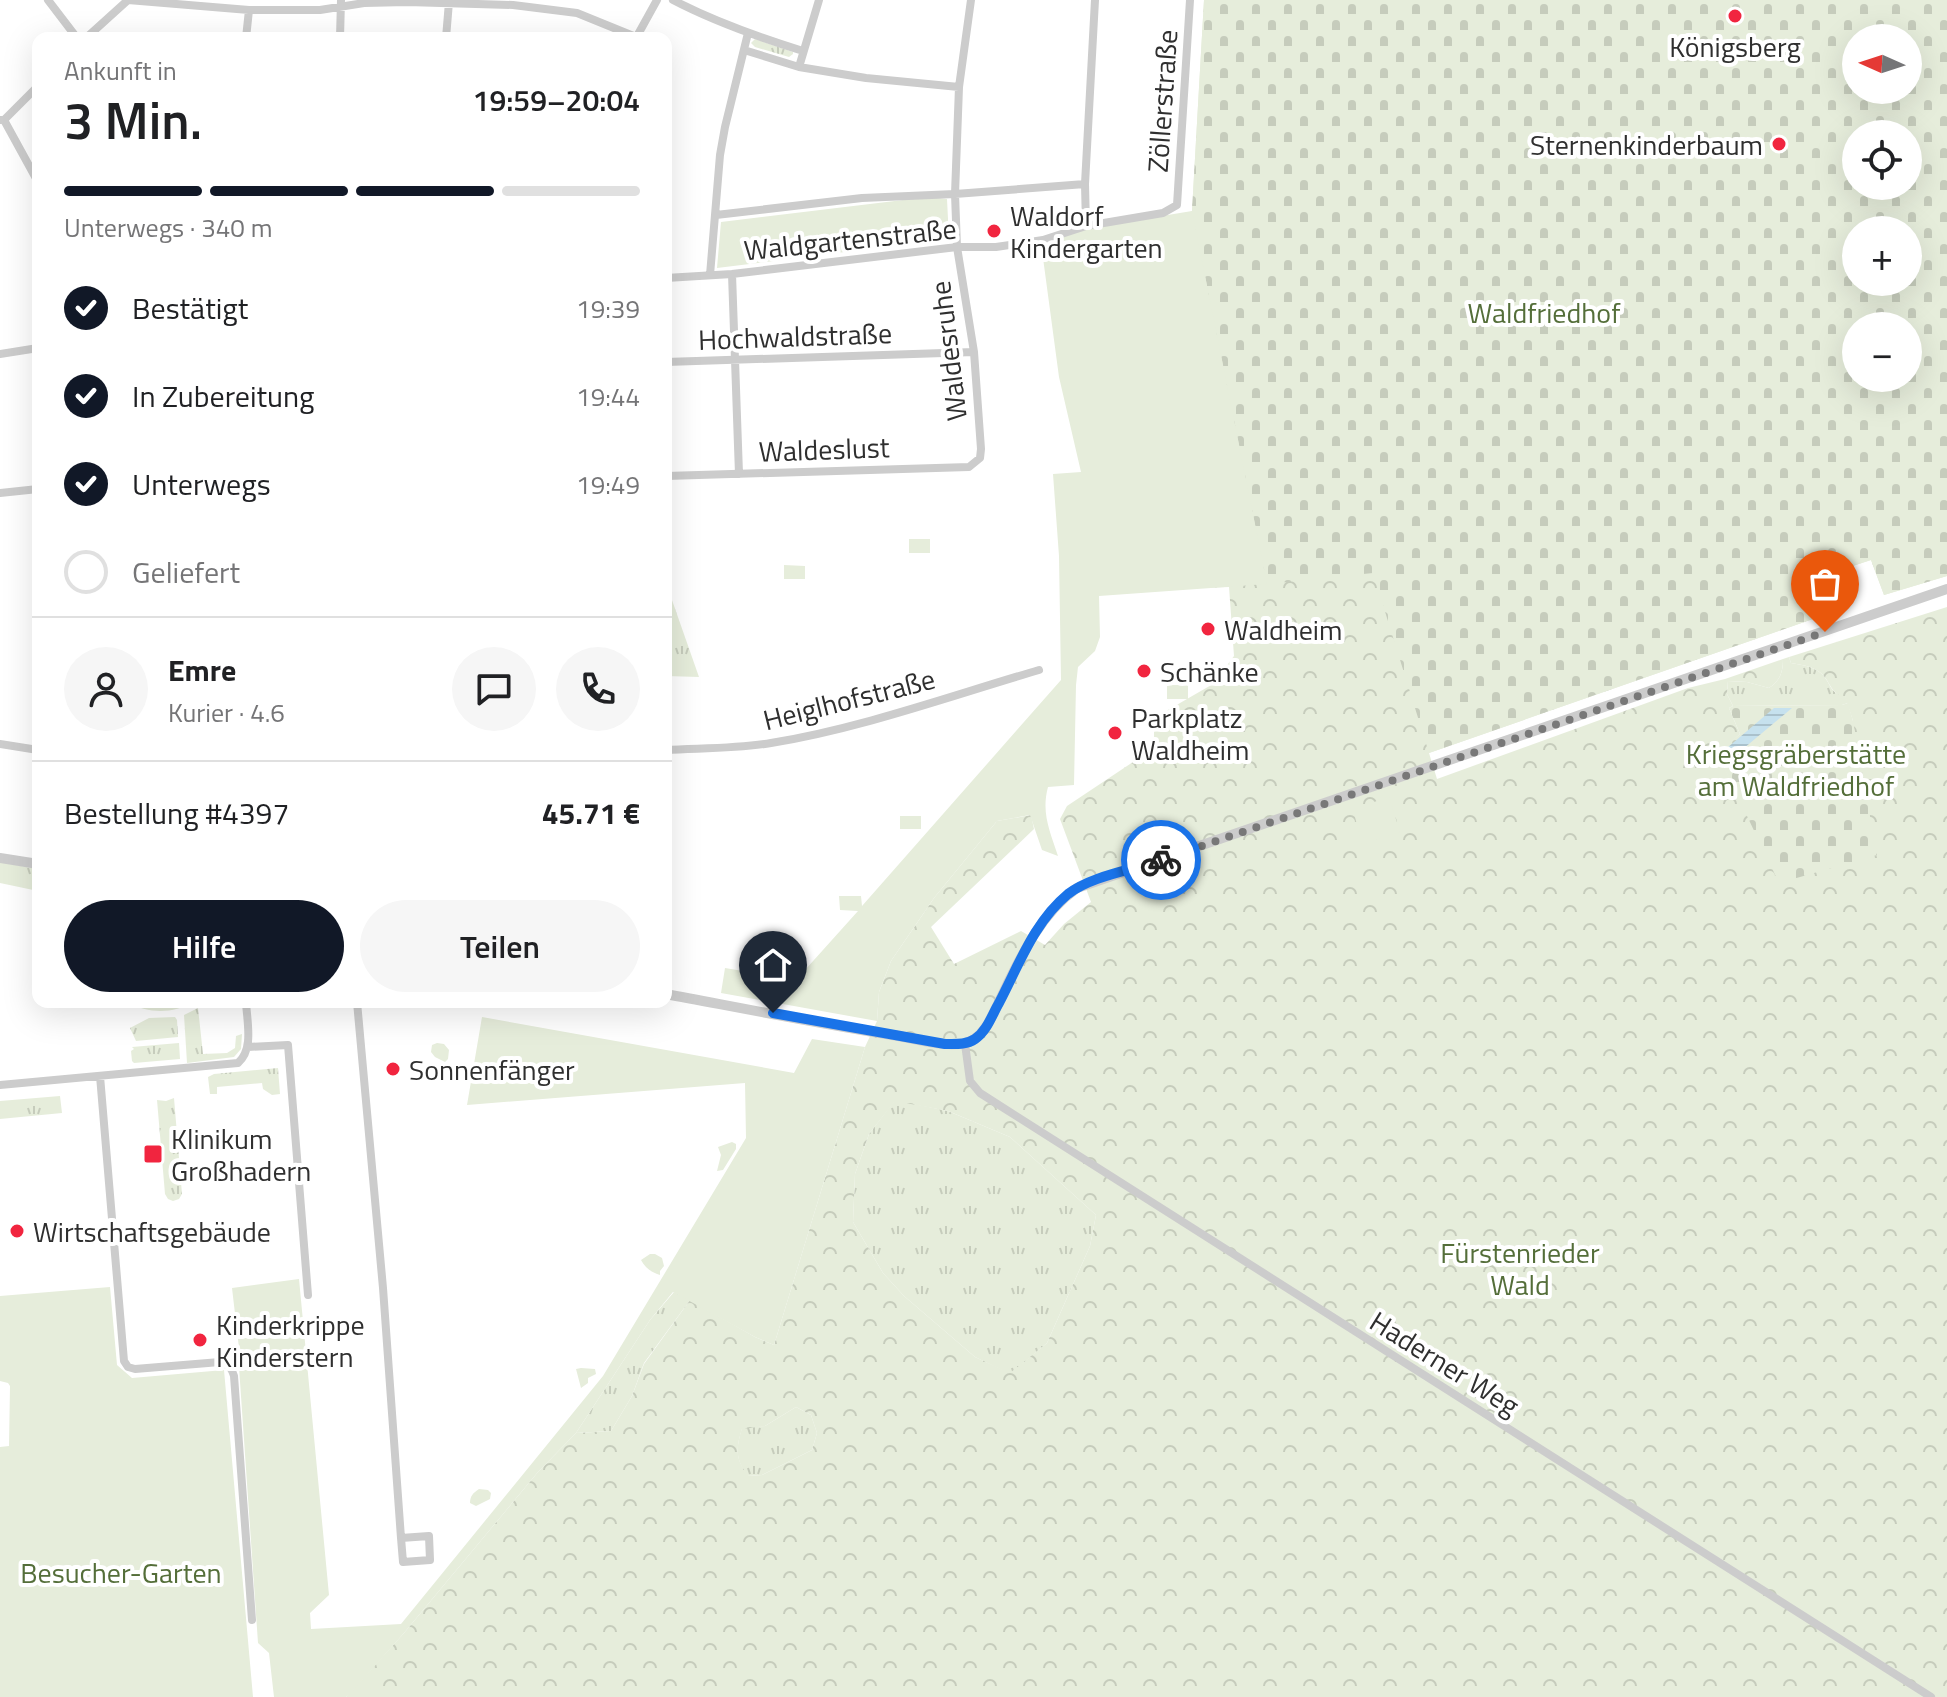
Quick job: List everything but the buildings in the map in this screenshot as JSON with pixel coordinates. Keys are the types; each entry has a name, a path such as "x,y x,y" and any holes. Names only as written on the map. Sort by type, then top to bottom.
{"street":[{"path":"48,0 72,32"},
{"path":"93,32 128,0 249,10 320,10 341,3 449,2 531,7 577,13 625,32"},
{"path":"639,32 657,0"},
{"path":"673,0 701,15 803,51"},
{"path":"799,67 819,0"},
{"name":"Waldesruhe","path":"971,0 959,87 955,194 957,247 974,352 980,458"},
{"path":"1086,226 1085,184 1095,0"},
{"name":"Zöllerstraße","path":"1177,205 1190,0"},
{"path":"446,32 449,2"},
{"path":"340,32 341,3"},
{"path":"247,32 249,10"},
{"path":"710,275 720,155 748,33"},
{"path":"744,50 799,67 866,78 959,87"},
{"path":"32,92 2,120 32,172"},
{"name":"Waldgartenstraße","path":"716,215 862,198 1085,184"},
{"name":"Waldgartenstraße","path":"672,278 732,274 957,247 996,247 1043,240 1086,226 1163,213 1177,205"},
{"path":"732,274 739,474"},
{"path":"0,354 32,349"},
{"name":"Hochwaldstraße","path":"672,362 974,352"},
{"name":"Waldeslust","path":"672,476 969,467 980,458"},
{"path":"0,493 32,490"},
{"path":"672,995 945,1044 965,1044 988,1024 1037,929 1077,888 1947,589"},
{"name":"Heiglhofstraße","path":"672,750 732,748 820,733 1039,670"},
{"path":"0,744 32,749"},
{"path":"0,858 32,863"},
{"path":"0,1085 238,1063 248,1047 246,1008"},
{"path":"358,1008 383,1288 401,1538 403,1562 430,1560 429,1536 401,1538"},
{"name":"Haderner Weg","path":"965,1044 970,1081 980,1093 1931,1697"},
{"path":"248,1047 288,1045 308,1295"},
{"path":"100,1076 124,1361 128,1367 135,1369 220,1362 232,1369 252,1620"}],"green space":[{"name":"Fürstenrieder Wald","path":"1204,0 1842,37 1842,104 1909,104 1910,120 1842,120 1842,200 1917,200 1918,216 1842,216 1842,296 1922,296 1922,264 1947,576 1884,595 1871,560 1819,577 1830,613 1429,753 1437,779 1688,688 1783,659 1780,676 1769,688 1728,681 1727,694 1733,706 1729,708 1740,734 1718,754 1780,882 1853,721 1845,696 1834,691 1819,671 1791,663 1789,657 1947,607 1947,1697 346,1697 404,1633 538,1472 576,1433 611,1431 632,1396 644,1364 690,1300 774,1345 865,1047 877,1021 879,992 891,961 934,898 997,821 1031,815 1034,829 931,927 954,964 1021,931 1045,945 1091,902 1060,819 1067,806 1154,748 1154,718 1213,684 1234,656 1229,587 1203,588 1172,221 1192,211","holes":["895,1101 948,1111 1010,1137 1096,1215 1090,1246 1047,1343 1010,1373 975,1357 904,1296 883,1273 853,1222 855,1174 869,1134","796,1407 811,1415 817,1433 812,1450 762,1475 748,1476 738,1453 742,1429 765,1426"]},
{"name":"Waldfriedhof","path":"1204,0 1947,0 1947,576 1884,595 1871,560 1819,577 1830,613 1429,753 1373,573 1267,584 1192,211"},
{"path":"755,39 793,54 789,57 755,47 751,43"},
{"path":"928,197 947,199 949,239 717,268 721,222"},
{"path":"1192,211 1267,584 1099,596 1100,637 1095,651 1078,667 1074,785 1048,787 1046,796 1047,822 1058,856 1042,850 1030,815 997,821 934,898 891,961 879,992 877,1021 721,993 725,968 796,980 858,911 840,910 839,896 861,896 862,906 1061,680 1059,556 1053,474 1081,472 1059,377 1041,243 1089,228"},
{"path":"909,539 930,539 930,553 909,553"},
{"path":"784,565 805,566 805,579 784,579"},
{"path":"672,600 699,677 672,676"},
{"path":"1789,657 1791,663 1822,674 1834,691 1845,695 1848,703 1733,706 1727,694 1728,681 1769,688 1780,676 1783,659"},
{"path":"1167,685 1188,685 1188,699 1167,699"},
{"name":"Kriegsgräberstätte am Waldfriedhof","path":"1848,703 1877,855 1779,883 1717,753 1740,734 1729,708"},
{"path":"1389,797 1400,832 1362,845 1353,809"},
{"path":"900,816 921,816 921,829 900,829"},
{"path":"0,862 32,868 32,890 0,883"},
{"path":"142,1008 179,1008 160,1011"},
{"path":"198,1008 203,1054 227,1053 235,1048 236,1036 242,1034 241,1049 234,1057 187,1063 184,1015"},
{"path":"175,1017 178,1037 136,1041 130,1028 149,1018"},
{"path":"482,1017 794,1073 812,1039 865,1047 774,1345 673,1292 650,1320 576,1433 538,1472 350,1694 346,1697 274,1697 269,1653 258,1643 239,1348 232,1288 299,1279 329,1595 310,1613 311,1629 401,1624 603,1376 746,1138 745,1083 467,1105"},
{"path":"179,1043 180,1059 132,1061 132,1047"},
{"path":"444,1044 449,1050 445,1062 431,1052 432,1045"},
{"path":"278,1068 280,1094 272,1095 263,1089 262,1083 217,1087 217,1094 210,1094 208,1077 214,1074"},
{"path":"60,1096 62,1113 0,1119 0,1101"},
{"path":"174,1098 182,1194 173,1201 165,1194 157,1100"},
{"path":"895,1100 948,1111 1010,1137 1096,1215 1090,1246 1047,1343 1010,1374 975,1357 904,1296 883,1273 853,1222 855,1174 869,1134"},
{"path":"732,1142 736,1144 736,1149 723,1170 717,1171 721,1155 718,1147"},
{"path":"650,1254 662,1258 664,1266 660,1275 641,1260"},
{"name":"Besucher-Garten","path":"110,1287 117,1365 132,1378 224,1370 253,1697 0,1697 0,1447 9,1446 10,1386 0,1381 0,1296"},
{"path":"674,1292 690,1300 644,1363 632,1396 611,1431 576,1433 650,1320"},
{"path":"576,1369 595,1369 596,1374 588,1378 588,1383 581,1388"},
{"path":"796,1407 811,1415 817,1433 812,1450 762,1475 747,1476 738,1453 742,1428 765,1426"},
{"path":"479,1489 488,1490 490,1499 476,1506 470,1501"}],"water":[{"path":"1774,708 1792,708 1725,764 1720,754"}],"way so far":[{"path":"1161,860 1825,632"}],"place":[{"name":"Königsberg","path":"1735,16"},
{"name":"Sternenkinderbaum","path":"1779,144"},
{"name":"Waldorf Kindergarten","path":"994,231"},
{"name":"Waldheim","path":"1208,629"},
{"name":"Schänke","path":"1144,671"},
{"name":"Parkplatz Waldheim","path":"1115,733"},
{"name":"Sonnenfänger","path":"393,1069"},
{"name":"Klinikum Großhadern","path":"153,1154"},
{"name":"Wirtschaftsgebäude","path":"17,1231"},
{"name":"Kinderkrippe Kinderstern","path":"200,1340"}],"route":[{"path":"773,1013 945,1044 965,1044 988,1024 1037,929 1067,895 1108,876 1161,860"}]}
